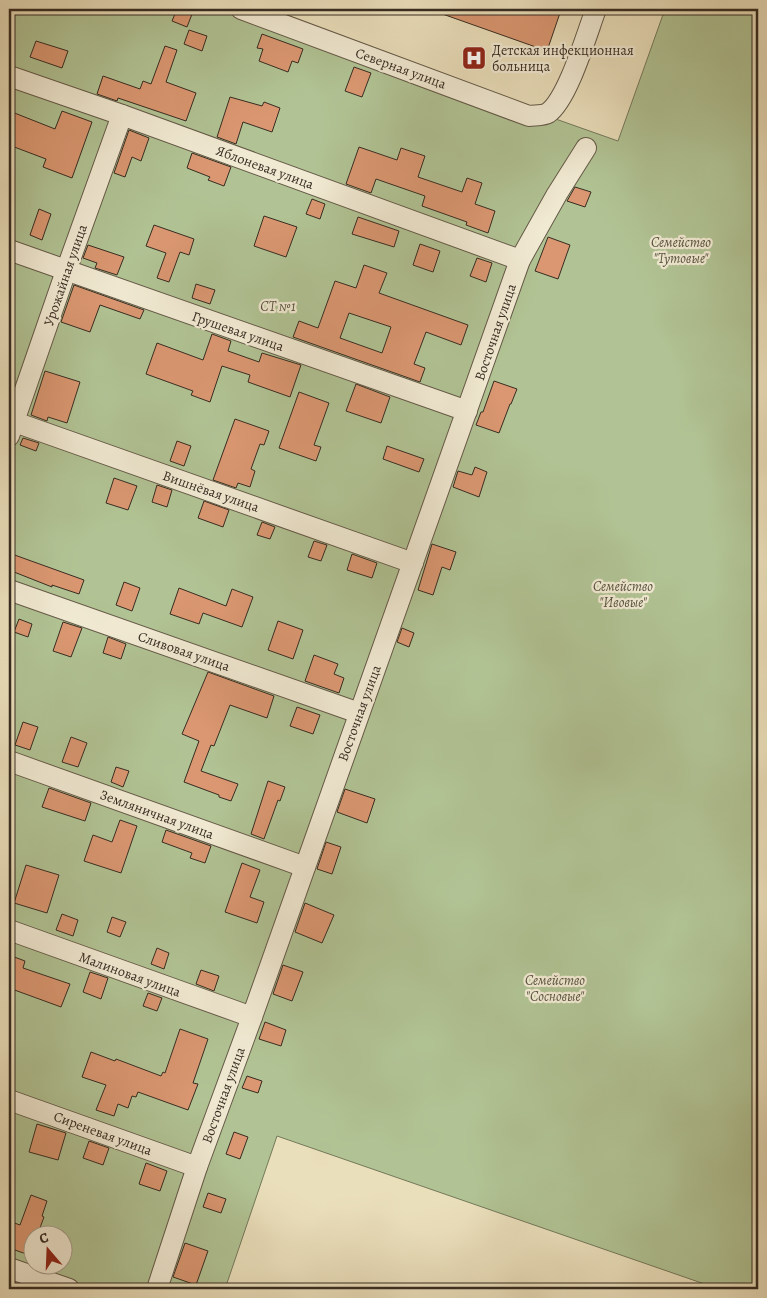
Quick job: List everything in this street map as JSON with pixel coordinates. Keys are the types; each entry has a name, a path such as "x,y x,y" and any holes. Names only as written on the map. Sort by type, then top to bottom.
{"street":[{"name":"Северная улица","path":"241,9 529,116 547,114 558,102 577,64 596,9"},
{"name":"Яблоневая улица","path":"9,76 122,115 520,260"},
{"name":"Урожайная улица","path":"10,426 122,115"},
{"name":"Восточная улица","path":"157,1289 197,1167 252,1018 520,260 586,148"},
{"name":"Грушевая улица","path":"9,250 467,411"},
{"name":"Вишнёвая улица","path":"10,426 413,563"},
{"name":"Сливовая улица","path":"9,590 359,713"},
{"name":"Земляничная улица","path":"9,761 305,866"},
{"name":"Малиновая улица","path":"9,930 252,1018"},
{"name":"Сиреневая улица","path":"9,1100 197,1167"},
{"path":"9,1268 69,1289"}],"green space":[{"path":"9,9 244,9 618,141 665,9 758,9 758,1289 719,1289 277,1136 225,1289 9,1289"}],"building":[{"path":"177,9 194,9 187,27 172,21"},
{"path":"434,9 547,9 560,13 547,51 434,11"},
{"path":"189,30 207,36 202,51 184,44"},
{"path":"262,34 303,49 298,63 292,61 288,72 259,61 263,49 257,48"},
{"path":"36,41 68,51 62,68 30,57"},
{"path":"165,46 177,50 166,82 196,93 186,121 118,98 117,101 97,94 103,76 140,89 143,81 151,84"},
{"path":"354,67 371,73 362,97 345,91"},
{"path":"230,97 262,106 264,102 280,108 272,132 243,122 236,144 217,137"},
{"path":"62,111 92,122 72,178 43,167 46,159 9,145 9,119 12,112 55,129"},
{"path":"129,130 149,138 141,161 132,157 125,177 114,173"},
{"path":"359,147 397,160 401,148 425,156 418,177 462,192 467,178 482,183 475,204 495,211 488,233 466,225 467,222 422,206 425,196 376,179 371,193 346,184"},
{"path":"192,153 231,167 224,186 208,180 210,177 187,168"},
{"path":"575,187 591,192 585,207 567,201"},
{"path":"312,199 325,204 320,219 306,214"},
{"path":"39,209 51,214 42,240 30,235"},
{"path":"264,216 297,227 286,257 254,246"},
{"path":"358,217 399,231 394,247 352,234"},
{"path":"154,225 194,239 189,255 180,252 169,282 157,278 166,253 146,246"},
{"path":"548,237 570,245 558,279 535,271"},
{"path":"420,244 440,251 433,272 413,265"},
{"path":"88,245 124,257 117,275 95,268 97,263 83,258"},
{"path":"477,258 492,263 486,282 470,276"},
{"path":"364,265 387,273 379,293 468,325 461,345 426,332 414,364 425,368 420,382 293,337 299,321 318,328 335,281 356,288","holes":["349,313 391,327 382,353 340,338"]},
{"path":"196,284 215,290 210,304 192,298"},
{"path":"74,285 144,310 140,319 100,305 90,332 61,322"},
{"path":"212,334 231,341 228,351 259,362 262,353 301,365 290,397 248,382 250,375 222,366 210,402 191,395 193,391 146,374 157,343 203,360"},
{"path":"45,371 80,382 67,423 48,417 47,421 31,415"},
{"path":"494,381 517,389 499,433 476,425 481,412 483,412"},
{"path":"356,384 390,397 381,423 346,411"},
{"path":"299,392 329,403 314,445 321,447 316,461 279,448"},
{"path":"235,419 269,431 264,445 260,444 251,469 255,471 250,487 238,483 236,488 213,480"},
{"path":"23,438 39,443 36,451 20,445"},
{"path":"177,441 191,446 184,466 170,461"},
{"path":"387,446 424,459 419,472 383,459"},
{"path":"475,467 487,472 479,497 453,487 458,471 472,475"},
{"path":"114,478 137,486 128,510 106,503"},
{"path":"157,485 172,490 167,507 152,502"},
{"path":"204,501 229,510 223,527 198,518"},
{"path":"262,522 275,527 270,539 257,535"},
{"path":"314,541 327,545 321,561 308,557"},
{"path":"432,544 456,552 450,570 442,567 433,595 418,590"},
{"path":"9,553 84,580 79,594 52,585 52,587 9,570"},
{"path":"352,554 377,563 372,578 347,570"},
{"path":"124,582 140,588 132,611 116,605"},
{"path":"179,588 226,606 232,589 253,597 242,627 203,613 199,624 170,614"},
{"path":"19,619 32,624 28,637 14,632"},
{"path":"278,621 303,630 293,659 268,650"},
{"path":"63,622 82,628 71,657 53,651"},
{"path":"402,628 414,633 409,647 397,642"},
{"path":"108,637 126,644 121,659 103,653"},
{"path":"314,655 338,664 334,674 344,678 339,693 305,681"},
{"path":"208,672 274,696 267,718 230,705 214,746 211,745 201,771 238,784 231,801 184,782 199,741 182,734"},
{"path":"297,707 320,715 313,734 290,726"},
{"path":"23,722 38,727 30,750 15,745"},
{"path":"71,737 87,743 78,767 62,762"},
{"path":"116,767 129,771 123,787 111,782"},
{"path":"268,781 285,787 280,801 278,800 264,839 251,834"},
{"path":"49,788 91,803 85,821 42,807"},
{"path":"345,789 375,799 367,823 337,812"},
{"path":"120,820 137,826 121,873 84,861 93,835 112,842"},
{"path":"166,830 211,846 205,863 190,858 192,853 162,842"},
{"path":"326,842 341,847 332,874 317,869"},
{"path":"242,863 260,870 250,897 264,902 257,923 225,912"},
{"path":"26,865 59,875 47,913 14,903"},
{"path":"305,903 334,915 322,943 295,932"},
{"path":"62,914 78,920 73,936 56,930"},
{"path":"112,917 126,922 120,937 107,932"},
{"path":"157,948 169,953 164,969 151,964"},
{"path":"9,955 25,961 23,968 70,984 61,1007 9,988"},
{"path":"283,965 303,972 292,1001 273,994"},
{"path":"201,970 219,976 214,991 196,984"},
{"path":"90,972 108,978 101,999 83,992"},
{"path":"148,993 162,998 157,1011 143,1006"},
{"path":"265,1022 286,1030 281,1046 259,1039"},
{"path":"180,1029 208,1039 193,1083 198,1084 188,1110 138,1092 136,1097 132,1096 128,1108 118,1104 114,1116 96,1110 106,1085 82,1077 91,1052 161,1076 163,1072 165,1073"},
{"path":"247,1076 262,1081 258,1093 242,1088"},
{"path":"37,1124 66,1133 58,1160 29,1152"},
{"path":"234,1132 248,1137 240,1159 226,1154"},
{"path":"89,1141 109,1148 103,1165 83,1158"},
{"path":"146,1163 167,1171 160,1191 139,1184"},
{"path":"208,1193 226,1199 221,1213 203,1207"},
{"path":"31,1195 47,1201 41,1226 22,1226 22,1253 9,1248 9,1221 20,1225"},
{"path":"185,1243 208,1251 196,1285 173,1277"}],"place":[{"name":"Детская инфекционная больница","path":"474,58"}],"park label":[{"name":"Семейство \"Тутовые\"","path":"681,250"},
{"name":"СТ №1","path":"278,306"},
{"name":"Семейство \"Ивовые\"","path":"623,594"},
{"name":"Семейство \"Сосновые\"","path":"555,988"}]}
